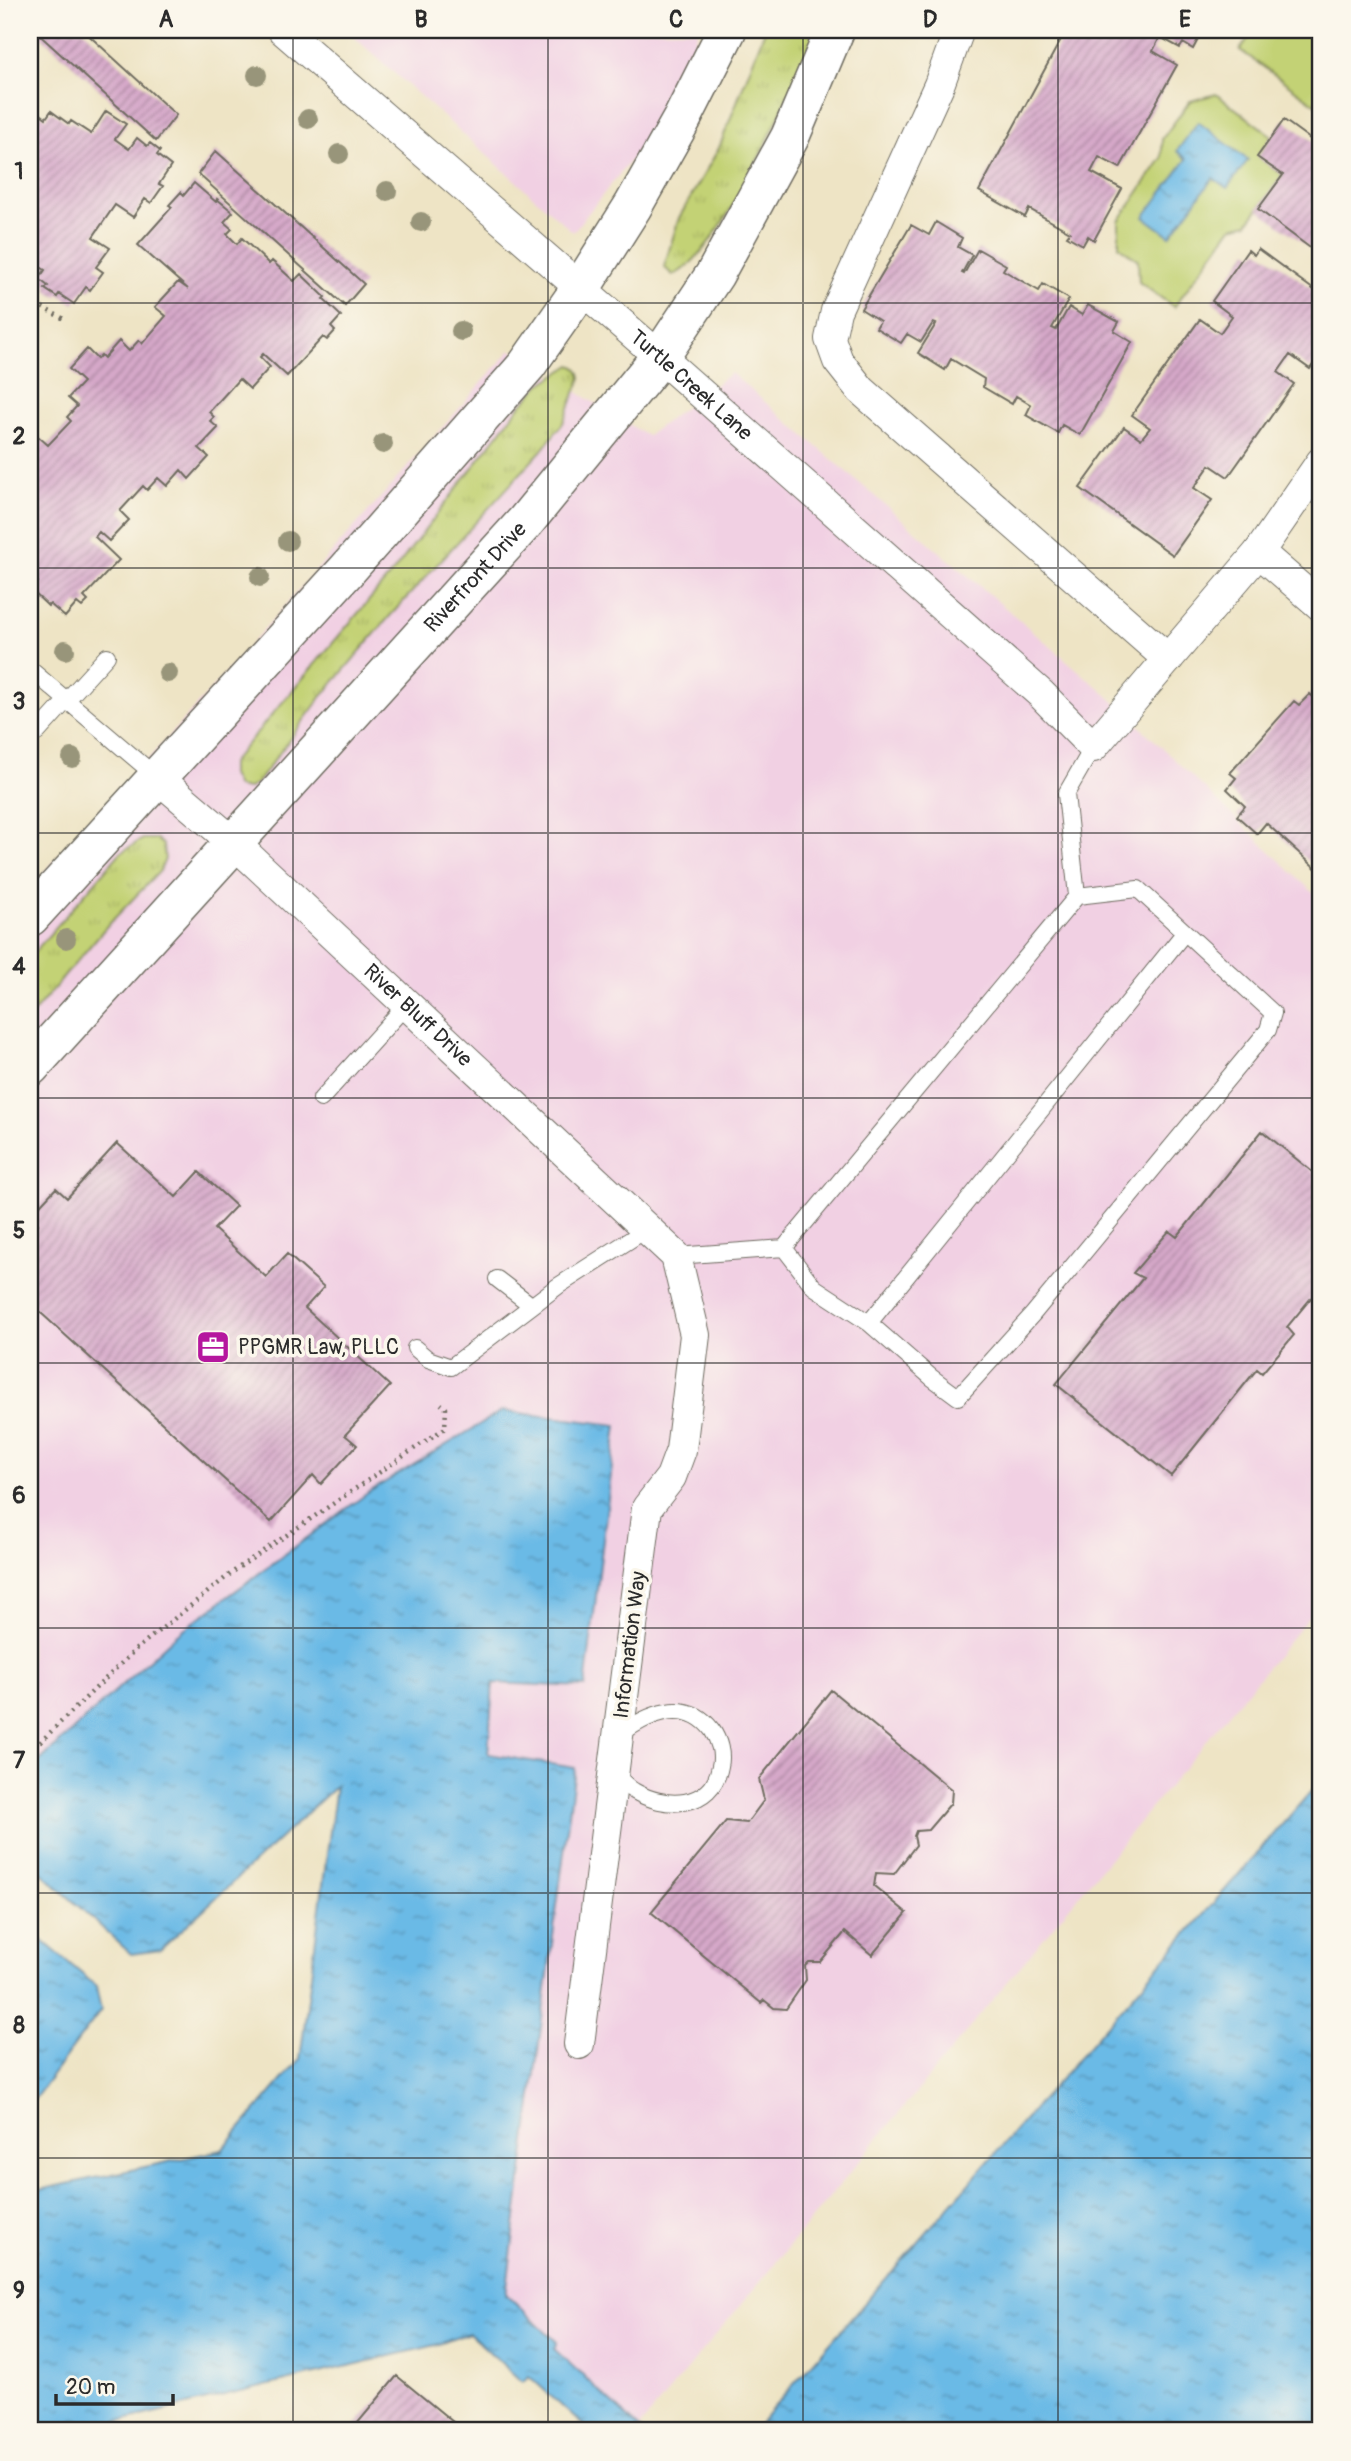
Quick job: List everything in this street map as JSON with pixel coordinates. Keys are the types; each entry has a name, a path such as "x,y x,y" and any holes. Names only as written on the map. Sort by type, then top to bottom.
{"street":[{"name":"Turtle Creek Lane","path":"283,30 660,357 1041,694 1093,747"},
{"path":"30,917 347,570 519,375 581,288 633,206 682,119 727,30"},
{"name":"Riverfront Drive","path":"30,1067 526,521 660,357 715,274 790,137 835,30"},
{"path":"958,30 939,85 836,311 830,338 838,361 861,390 1168,659"},
{"path":"1093,747 1259,552 1321,462"},
{"path":"1259,552 1321,606"},
{"name":"River Bluff Drive","path":"158,778 233,842 676,1256"},
{"name":"Information Way","path":"579,2045 647,1508 671,1477 681,1450 686,1411 695,1335 676,1256"}],"lane":[{"path":"37,733 107,656"},
{"path":"30,669 158,778"},
{"path":"1077,896 1066,794 1093,747"},
{"path":"676,1256 784,1248 1077,896 1138,889 1273,1013 1268,1030 1033,1314 958,1397 869,1323 814,1287 784,1248"},
{"path":"869,1323 1185,932"},
{"path":"321,1099 407,1004"},
{"path":"415,1348 428,1359 451,1367 531,1305 647,1229"},
{"path":"497,1279 531,1305"},
{"path":"613,1773 633,1791 661,1802 677,1804 692,1801 705,1793 716,1780 721,1765 716,1735 706,1722 693,1714 677,1710 662,1711 635,1723 618,1736"}],"path":[{"path":"30,301 66,320"},
{"path":"30,1752 136,1649 237,1568 445,1428 446,1408 441,1404"}],"shaded area":[{"path":"346,30 698,30 689,60 638,151 573,232"},
{"path":"511,350 647,436 731,373 1107,695 1321,900 1321,1602 639,2428 553,2348 557,2341 506,2294 575,1768 487,1755 493,1682 617,1425 502,1411 369,1492 176,1635 30,1770 30,888 191,712"}],"green space":[{"path":"765,30 818,30 775,125 735,203 693,261 673,275 664,267 679,218 719,148"},
{"path":"1254,30 1321,30 1321,108 1240,50"},
{"path":"1216,94 1272,136 1258,157 1283,175 1248,223 1232,227 1174,307 1139,282 1138,260 1119,246 1119,221 1162,158 1162,139 1190,101"},
{"path":"571,365 578,370 581,378 563,423 541,451 390,616 322,696 257,783 248,789 237,787 231,775 231,763 393,572 519,407 540,385"},
{"path":"143,839 156,839 163,845 165,859 160,871 106,927 30,1017 30,957 120,853"}],"water":[{"path":"1198,122 1248,160 1227,188 1213,178 1170,236 1144,217 1187,159 1177,151"},
{"path":"502,1411 617,1425 585,1687 493,1683 488,1754 575,1768 506,2294 557,2342 554,2349 642,2431 589,2431 529,2376 522,2382 469,2333 436,2345 78,2431 30,2431 30,2192 222,2150 300,2059 336,1786 160,1950 131,1954 30,1862 30,1770 176,1635 369,1492"},
{"path":"1321,1780 1321,2431 753,2431"},
{"path":"30,1930 96,1986 101,2010 30,2105"}],"building":[{"path":"34,30 83,30 176,115 156,141"},
{"path":"1066,30 1203,30 1193,49 1183,43 1180,48 1160,37 1153,51 1177,65 1120,168 1099,157 1091,172 1122,189 1094,240 1088,236 1083,245 1067,236 1070,232 1029,209 1025,217 979,191"},
{"path":"30,106 46,118 51,111 69,124 71,121 91,134 106,111 126,124 115,139 129,149 137,138 147,146 150,143 160,151 157,155 171,166 159,184 163,186 151,203 145,199 133,217 115,205 93,237 110,248 96,267 103,272 90,290 86,287 74,304 45,289 48,286 39,279 45,270 30,260"},
{"path":"1284,120 1321,147 1321,256 1258,209 1283,175 1257,157"},
{"path":"216,151 364,284 345,306 198,174"},
{"path":"194,183 216,202 217,199 233,212 224,222 232,229 227,234 237,244 242,238 269,264 272,261 294,281 301,274 341,316 331,327 335,331 327,340 323,337 287,376 263,354 260,357 270,367 250,389 239,379 209,412 214,417 210,421 218,428 199,448 209,457 189,479 181,470 167,486 158,478 147,490 143,486 120,511 129,520 109,541 99,532 95,537 119,560 84,597 88,601 82,607 77,603 65,617 31,590 38,582 30,574 33,567 30,565 30,446 39,437 48,445 71,421 67,417 77,406 68,398 83,382 69,369 87,349 97,359 101,355 104,358 119,341 129,351 139,340 142,344 166,316 155,307 178,282 188,289 138,245 172,207 169,205 181,192 184,195"},
{"path":"936,222 962,238 958,247 972,255 962,273 964,274 978,249 1006,265 1003,270 1039,291 1043,284 1069,299 1052,328 1056,330 1069,307 1082,315 1088,305 1119,322 1114,331 1132,342 1080,435 1062,425 1058,433 1026,415 1031,405 1016,396 1012,404 983,387 984,379 951,359 945,370 918,353 936,324 933,323 921,342 907,334 901,343 876,328 880,321 861,309 911,225 929,235"},
{"path":"1258,249 1321,295 1321,353 1310,369 1290,355 1278,372 1294,384 1228,477 1210,465 1194,488 1212,500 1173,555 1080,488 1124,427 1141,439 1150,428 1132,415 1200,319 1220,333 1232,316 1212,301 1248,250 1254,255"},
{"path":"1310,694 1321,704 1321,873 1266,823 1257,834 1237,816 1245,806 1227,789 1236,778 1230,773 1294,701 1299,705"},
{"path":"1262,1131 1321,1179 1321,1286 1287,1327 1294,1335 1262,1373 1257,1369 1171,1476 1056,1384 1143,1278 1133,1273 1169,1231 1177,1237"},
{"name":"PPGMR Law, PLLC","path":"117,1143 176,1197 199,1172 236,1206 214,1229 266,1277 287,1254 324,1287 305,1308 390,1386 345,1435 357,1445 321,1484 313,1475 271,1522 30,1303 30,1233 38,1224 30,1216 56,1188 67,1198"},
{"path":"831,1690 952,1790 951,1803 928,1830 916,1831 916,1845 894,1874 876,1873 874,1886 907,1913 872,1955 845,1932 820,1962 809,1962 805,1966 806,1980 786,2009 774,2008 764,2000 761,2003 651,1912 726,1821 747,1823 764,1800 759,1779"},
{"path":"397,2376 464,2431 351,2431"}],"place":[{"name":"PPGMR Law, PLLC","path":"213,1347"}]}
